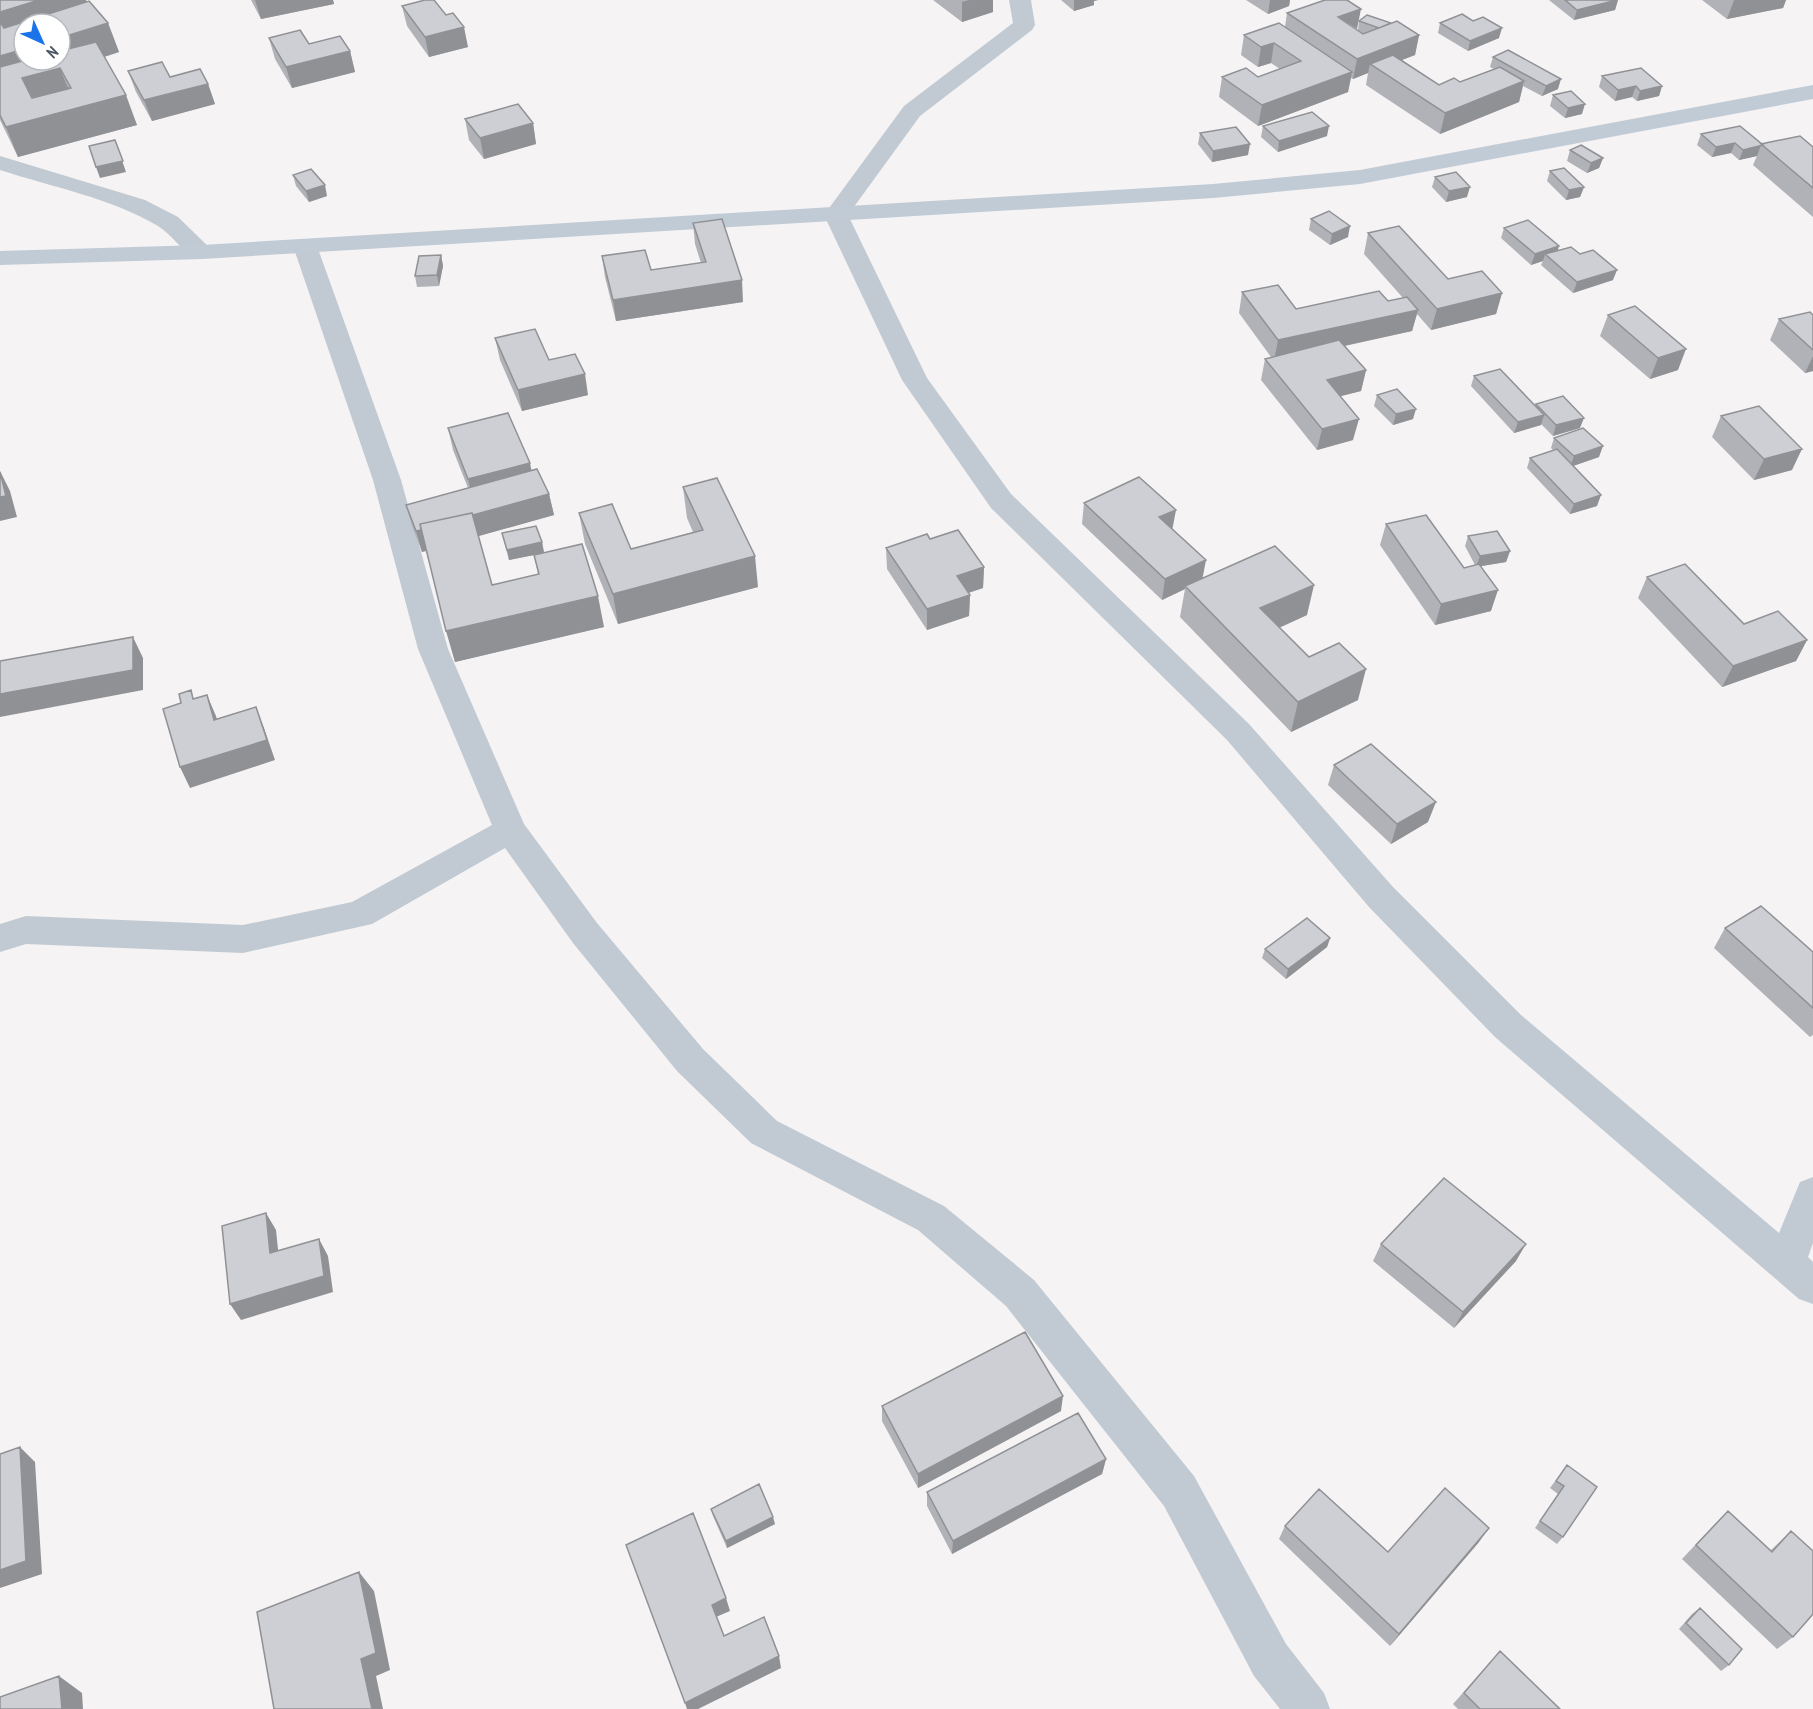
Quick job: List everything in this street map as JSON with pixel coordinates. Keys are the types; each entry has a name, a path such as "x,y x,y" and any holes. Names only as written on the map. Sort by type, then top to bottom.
{"street":[{"path":"836,215 912,111 1024,25 1020,0"},
{"path":"0,258 202,252 1213,191 1360,177 1813,92"},
{"path":"0,163 137,205 170,222 202,252"},
{"path":"836,215 915,380 1001,501 1238,732 1381,897 1508,1026 1799,1274"},
{"path":"305,246 387,480 433,649 510,830 585,933 690,1060 764,1132 930,1218 1020,1293 1179,1491 1270,1660 1308,1709"},
{"path":"0,938 26,930 243,939 267,934 360,914 510,830"},
{"path":"1799,1274 1813,1194"}],"building":[{"path":"0,0 39,0 0,12"},
{"path":"434,0 446,15 453,13 464,27 425,37 402,6"},
{"path":"1325,0 1347,0 1361,9 1338,17 1363,34 1397,21 1419,35 1357,59 1287,13"},
{"path":"1565,0 1617,0 1577,10"},
{"path":"89,1 108,23 72,34 72,12 54,12"},
{"path":"1462,14 1473,21 1483,17 1502,28 1470,41 1440,23"},
{"path":"1367,15 1391,23 1379,28 1359,21"},
{"path":"0,22 4,28 12,25 12,52 0,56"},
{"path":"1279,23 1352,72 1262,105 1222,77 1246,68 1258,77 1301,61 1274,43 1261,47 1244,35"},
{"path":"300,30 309,44 340,36 350,51 286,67 269,38"},
{"path":"96,42 126,95 6,127 0,115 0,67 12,64 12,72 45,72 22,78 32,98 71,88 62,72 72,72 72,48"},
{"path":"1508,50 1561,79 1546,86 1493,57"},
{"path":"1393,55 1439,85 1454,78 1460,82 1500,67 1524,81 1445,113 1370,64"},
{"path":"162,62 170,77 200,69 208,84 144,100 128,71"},
{"path":"1641,68 1662,86 1640,91 1636,86 1618,90 1602,76"},
{"path":"68,89 32,98 32,97"},
{"path":"1571,91 1585,104 1568,108 1553,95"},
{"path":"518,104 533,123 480,138 465,119"},
{"path":"1312,112 1329,126 1279,141 1263,126"},
{"path":"1740,126 1763,145 1743,150 1735,143 1716,147 1701,134"},
{"path":"1236,127 1250,144 1213,151 1200,133"},
{"path":"1800,136 1813,147 1813,188 1761,144"},
{"path":"115,140 123,161 96,167 89,146"},
{"path":"1581,145 1603,158 1591,163 1570,150"},
{"path":"1564,168 1584,187 1569,190 1550,171"},
{"path":"311,169 325,185 306,191 293,175"},
{"path":"1456,172 1470,187 1449,191 1435,177"},
{"path":"1329,211 1350,226 1332,234 1311,219"},
{"path":"722,219 742,280 613,300 602,256 645,250 651,270 706,262 693,223"},
{"path":"1528,220 1559,246 1535,254 1504,228"},
{"path":"1399,226 1448,279 1482,271 1502,293 1437,309 1368,233"},
{"path":"1571,247 1580,254 1593,250 1617,270 1577,282 1545,254"},
{"path":"441,255 437,275 415,276 419,256"},
{"path":"1278,285 1296,309 1379,291 1388,301 1407,297 1418,310 1278,340 1242,292"},
{"path":"1635,306 1686,349 1658,358 1608,315"},
{"path":"1810,312 1813,315 1813,350 1779,319"},
{"path":"535,329 549,360 575,354 585,374 518,390 495,338"},
{"path":"1339,340 1366,370 1327,380 1359,419 1322,429 1265,359"},
{"path":"1500,369 1544,415 1518,422 1474,376"},
{"path":"1397,389 1416,409 1396,414 1377,395"},
{"path":"1563,396 1584,418 1556,425 1536,404"},
{"path":"1759,406 1802,449 1764,459 1721,416"},
{"path":"508,413 530,463 468,479 448,428"},
{"path":"1583,428 1603,446 1574,456 1554,438"},
{"path":"1557,449 1601,495 1574,504 1530,458"},
{"path":"537,469 549,494 473,515 472,513 420,524 421,530 416,531 406,505"},
{"path":"0,472 6,496 0,497"},
{"path":"1139,477 1176,510 1159,517 1206,560 1165,579 1084,503"},
{"path":"717,478 755,556 613,594 579,513 612,504 631,549 703,530 683,487"},
{"path":"472,513 492,585 539,574 534,555 582,544 598,596 446,631 420,524"},
{"path":"1426,515 1464,568 1479,564 1498,590 1441,604 1386,524"},
{"path":"536,526 542,542 507,550 502,533"},
{"path":"958,530 984,567 957,576 970,595 927,609 886,548 927,534 930,539"},
{"path":"1497,531 1510,551 1480,556 1468,536"},
{"path":"1275,546 1314,585 1260,608 1309,657 1339,643 1366,669 1298,702 1185,586"},
{"path":"1685,564 1744,624 1778,611 1807,640 1733,666 1647,577"},
{"path":"133,637 133,670 0,694 0,661"},
{"path":"191,690 193,699 207,695 214,720 256,707 267,740 180,767 163,709 181,703 179,694"},
{"path":"1371,744 1436,802 1397,824 1334,765"},
{"path":"1761,906 1813,952 1813,1008 1725,928"},
{"path":"1307,918 1330,938 1288,969 1265,949"},
{"path":"1444,1178 1526,1244 1463,1312 1381,1244"},
{"path":"266,1213 270,1253 319,1239 324,1276 230,1304 222,1226"},
{"path":"1025,1332 1063,1396 918,1474 882,1406"},
{"path":"1078,1413 1106,1459 953,1541 927,1492"},
{"path":"20,1447 26,1561 0,1570 0,1454"},
{"path":"1567,1465 1597,1487 1563,1537 1540,1521 1564,1486 1556,1481"},
{"path":"759,1484 773,1517 726,1541 711,1509"},
{"path":"1445,1488 1489,1528 1399,1634 1285,1526 1319,1489 1388,1552"},
{"path":"1728,1511 1772,1552 1791,1531 1813,1551 1813,1614 1793,1637 1696,1545"},
{"path":"693,1513 726,1598 712,1605 724,1636 764,1617 779,1656 685,1703 626,1545"},
{"path":"359,1572 376,1653 361,1659 372,1709 274,1709 257,1612"},
{"path":"1700,1608 1742,1649 1729,1665 1686,1623"},
{"path":"1500,1651 1560,1709 1480,1709 1464,1693"},
{"path":"59,1676 62,1709 0,1709 0,1697"}]}
